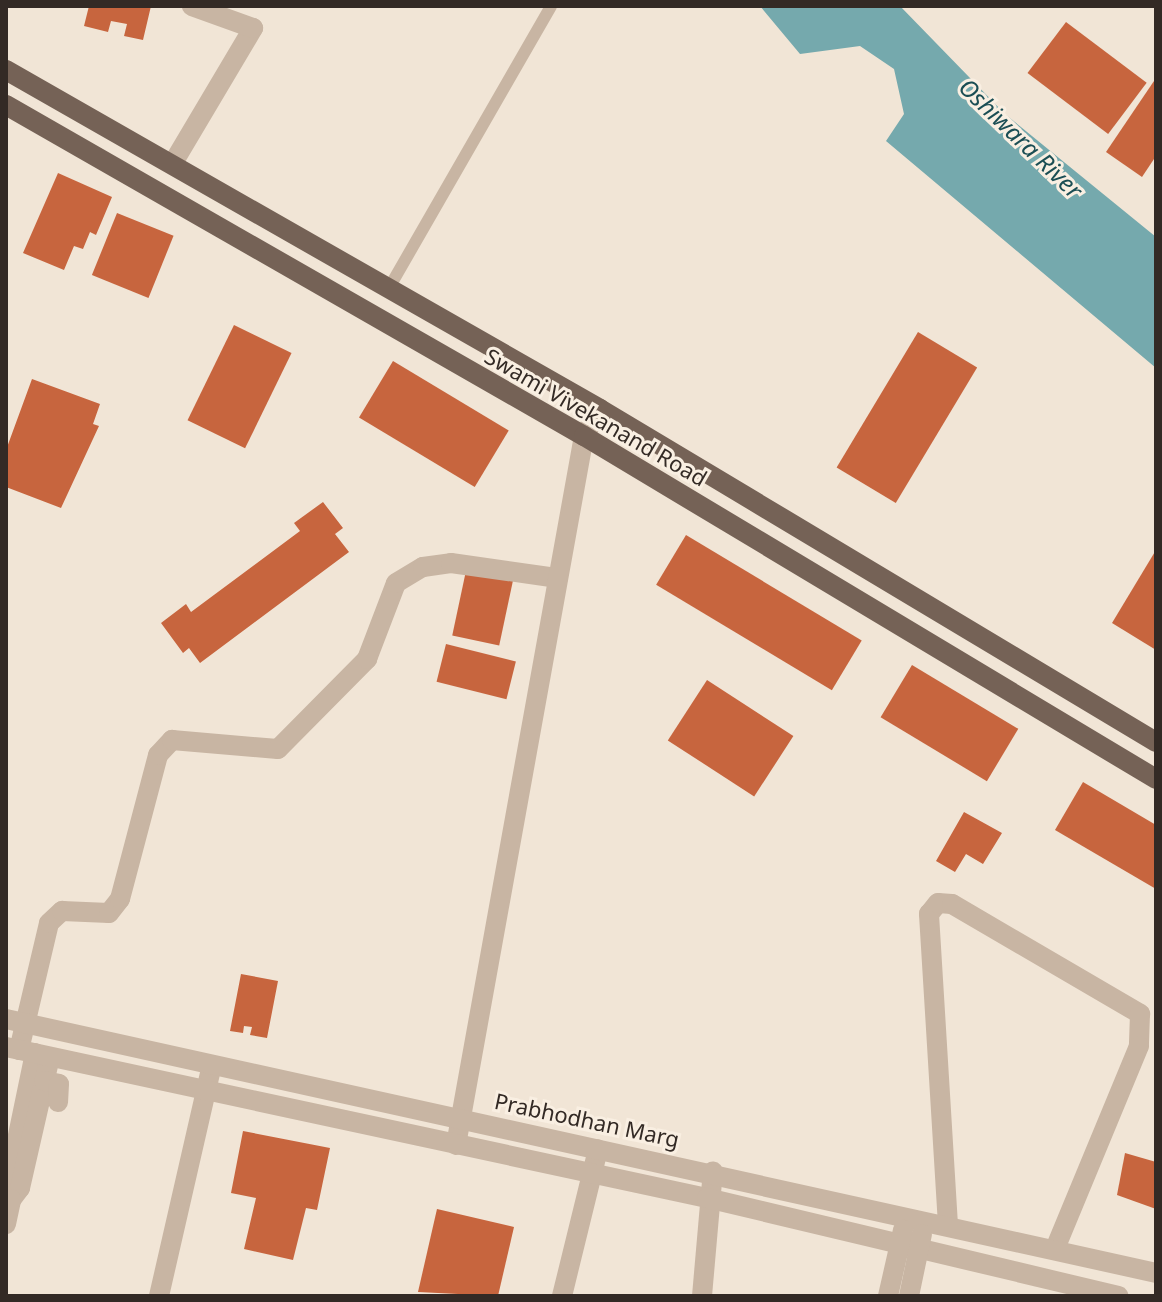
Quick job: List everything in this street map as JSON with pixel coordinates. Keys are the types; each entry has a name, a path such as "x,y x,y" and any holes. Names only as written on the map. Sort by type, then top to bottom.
{"main road":[{"name":"Swami Vivekanand Road","path":"6,70 600,409 1156,742"},
{"name":"Swami Vivekanand Road","path":"6,105 584,436 1156,779"},
{"path":"104,160 120,133"}],"street":[{"path":"173,163 253,28 192,6"},
{"path":"456,1145 584,436 600,409"},
{"path":"11,1200 20,1188 44,1081 16,1021 49,923 62,911 109,913 120,899 158,755 172,740 278,749 367,659 396,583 423,567 451,563 558,578"},
{"path":"948,1225 929,914 938,903 952,904 1140,1014 1139,1046 1055,1249"},
{"name":"Prabhodhan Marg","path":"16,1021 598,1149 713,1171 1156,1273"},
{"path":"28,1052 707,1198 1119,1296"},
{"path":"6,1224 11,1200 8,1183 28,1052"},
{"path":"159,1296 212,1065"},
{"path":"44,1081 59,1084 58,1102"},
{"path":"562,1296 598,1149"},
{"path":"702,1296 707,1198 713,1171"},
{"path":"909,1296 910,1245 916,1216"},
{"path":"888,1296 910,1245"}],"lane":[{"path":"389,288 551,6"}],"water":[{"name":"Oshiwara River","path":"760,6 900,6 1005,114 1156,237 1156,368 886,141 904,114 894,69 860,46 800,54"}],"building":[{"path":"89,6 151,6 143,40 124,36 127,24 111,21 108,32 84,26"},
{"path":"1066,22 1147,83 1108,134 1027,73"},
{"path":"1156,78 1156,156 1142,177 1106,152"},
{"path":"58,173 112,197 96,235 90,232 83,249 74,246 64,270 23,253"},
{"path":"117,213 174,236 148,298 92,275"},
{"path":"234,325 292,353 245,448 188,420"},
{"path":"918,332 977,368 896,503 837,467"},
{"path":"393,361 509,431 475,487 359,418"},
{"path":"32,379 100,404 93,424 99,426 61,508 6,487 6,450"},
{"path":"323,502 343,528 335,534 349,552 200,663 189,648 183,653 161,623 186,604 191,612 300,531 294,523"},
{"path":"686,535 862,641 832,690 656,585"},
{"path":"1156,550 1156,650 1112,623"},
{"path":"467,566 514,576 499,645 452,635"},
{"path":"446,644 516,661 506,699 437,682"},
{"path":"912,665 1018,729 987,781 881,717"},
{"path":"707,680 793,736 754,796 668,740"},
{"path":"1083,782 1156,825 1156,889 1055,830"},
{"path":"964,812 1002,833 983,864 966,854 955,872 936,861"},
{"path":"241,974 278,981 267,1038 250,1035 252,1027 244,1026 243,1033 230,1031"},
{"path":"243,1131 330,1148 317,1210 306,1208 293,1260 244,1249 256,1198 231,1193"},
{"path":"1125,1153 1156,1162 1156,1209 1117,1195"},
{"path":"437,1209 514,1227 498,1296 418,1292"}]}
